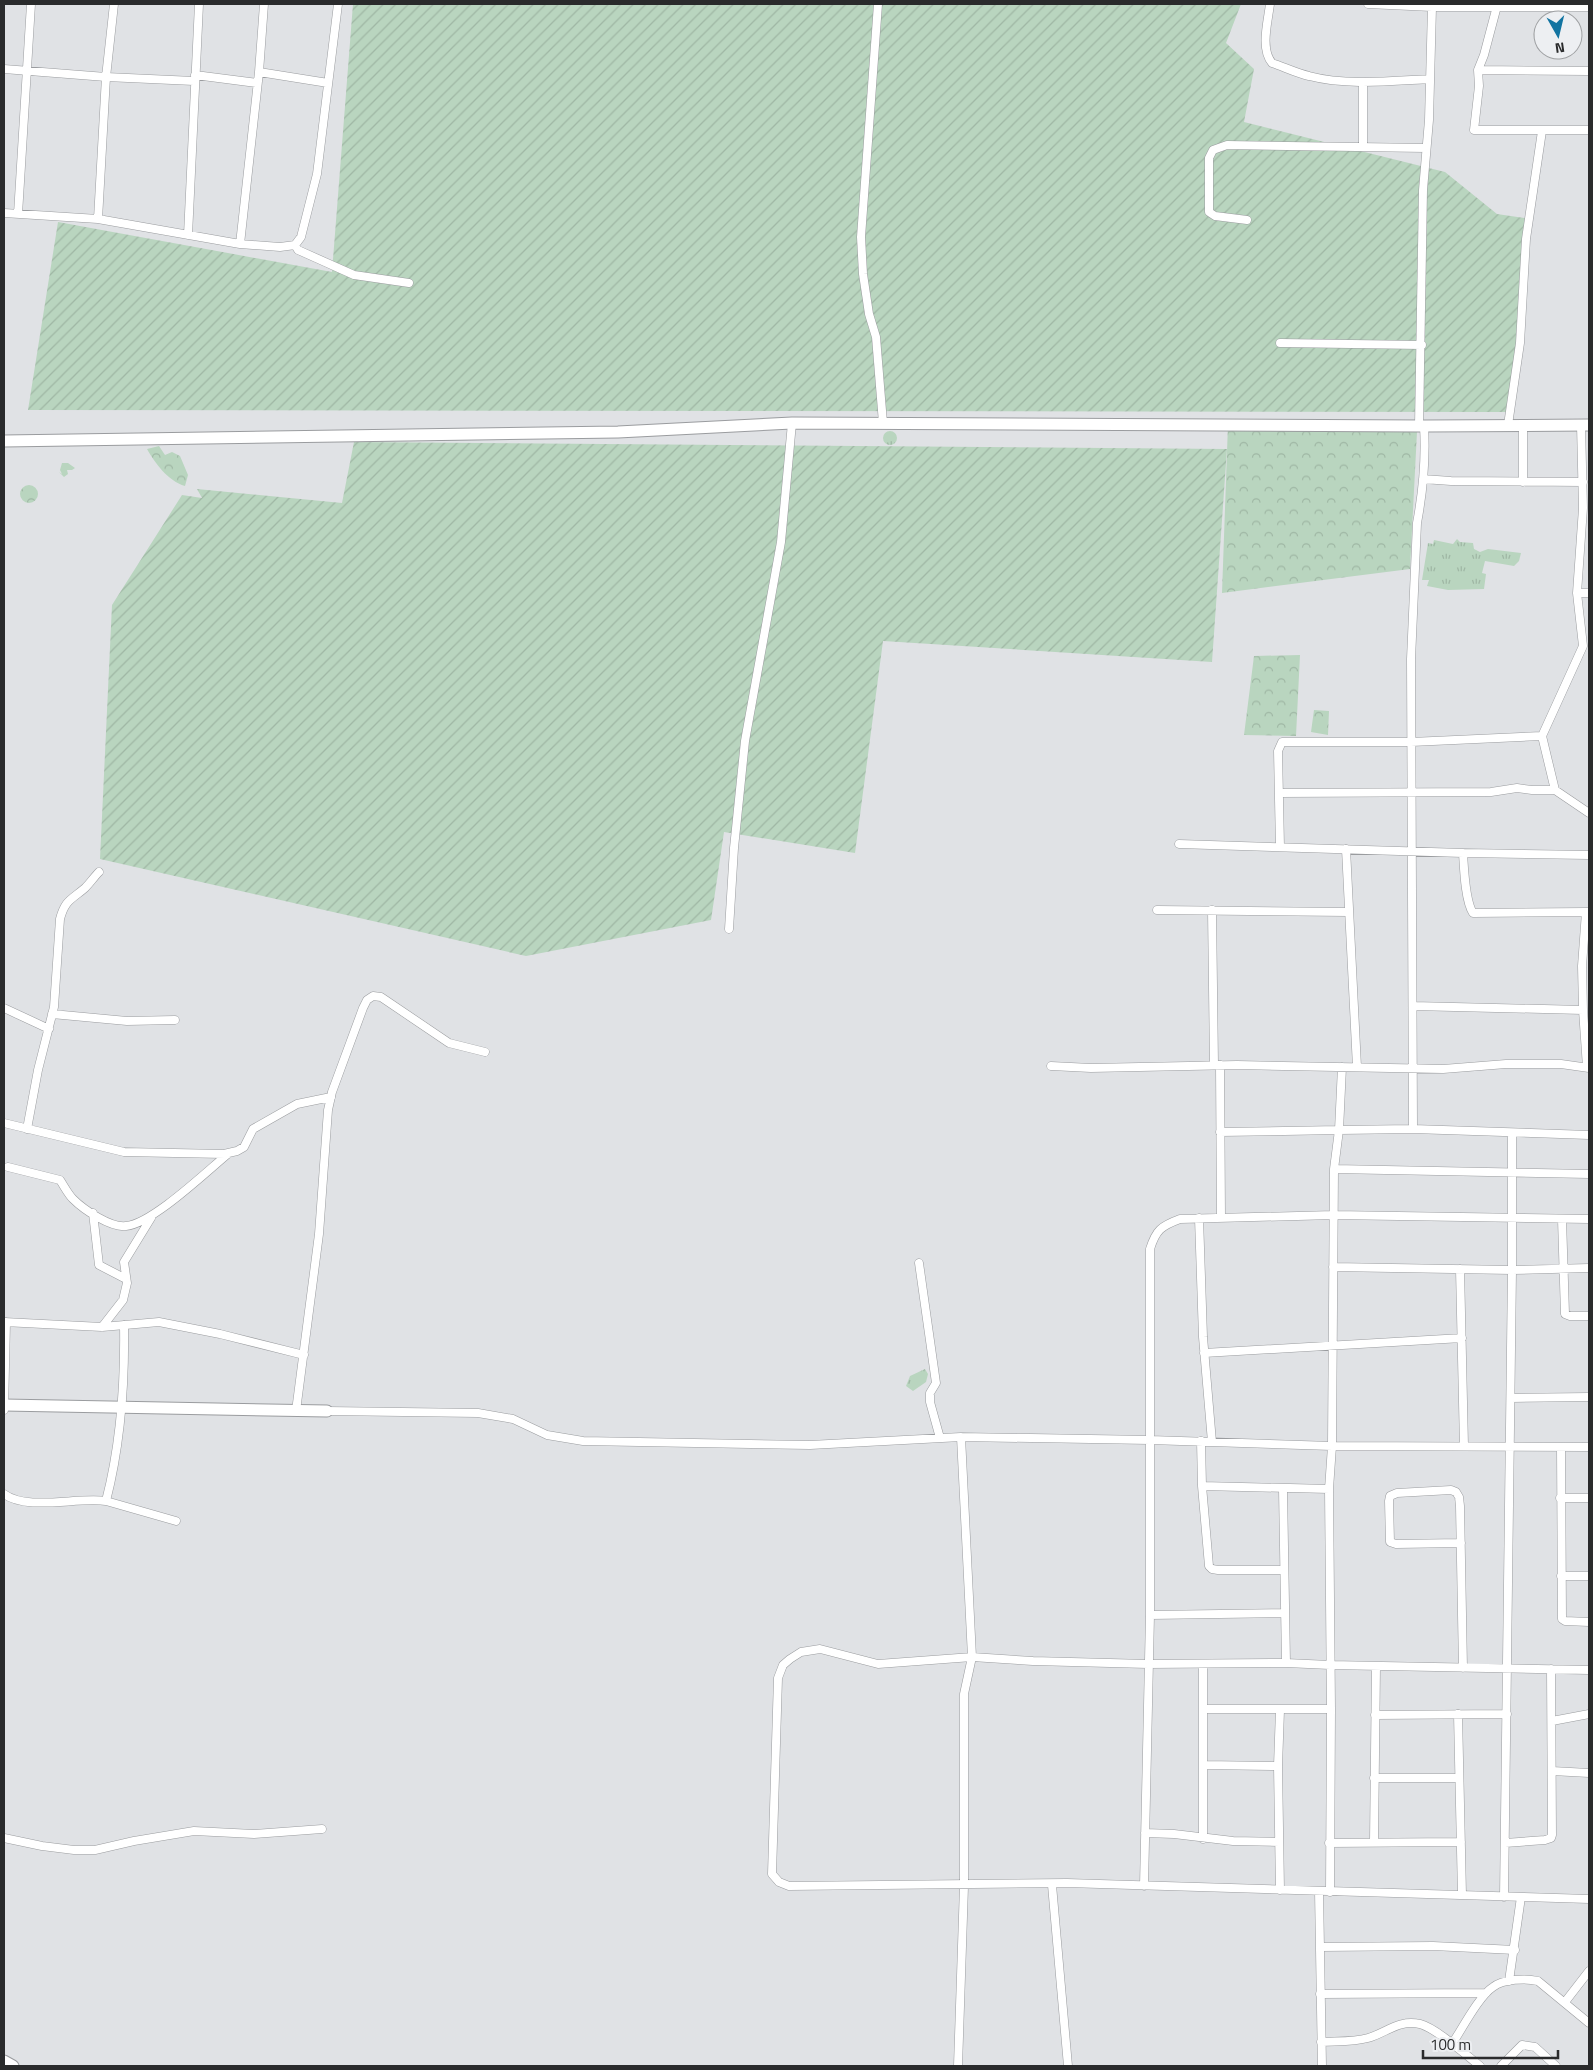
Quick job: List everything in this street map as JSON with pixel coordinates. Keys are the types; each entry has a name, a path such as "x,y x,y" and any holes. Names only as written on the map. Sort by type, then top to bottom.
{"street":[{"path":"18,214 31,4"},
{"path":"98,219 106,77 114,4"},
{"path":"188,235 199,4"},
{"path":"240,244 264,4"},
{"path":"4,213 98,219 240,244 280,247 295,245 301,237 311,204 317,174 338,4"},
{"path":"878,4 861,237 863,274 869,314 876,337 883,423"},
{"path":"1270,4 1266,51 1268,59 1272,63 1309,76 1364,82 1430,79"},
{"path":"1368,4 1589,7"},
{"path":"1413,1130 1412,617 1417,523 1426,450 1422,426 1422,242 1430,79 1431,5"},
{"path":"1497,6 1478,70 1479,86 1474,130 1589,130"},
{"path":"4,69 106,77 194,78 257,83"},
{"path":"1478,70 1589,71"},
{"path":"258,72 328,83"},
{"path":"1363,147 1364,82"},
{"path":"1508,425 1520,343 1526,239 1542,131"},
{"path":"1247,220 1215,216 1209,212 1208,158 1213,150 1227,145 1426,148"},
{"path":"295,245 298,250 354,274 409,283"},
{"path":"1280,342 1422,345"},
{"path":"729,929 734,848 745,741 781,542 792,423"},
{"path":"4,441 618,432 792,423 1585,425 1582,482 1586,508 1577,593 1586,646 1542,736 1555,790"},
{"path":"1523,425 1523,482"},
{"path":"1423,479 1582,482"},
{"path":"1577,593 1589,593"},
{"path":"1280,847 1278,750 1282,742 1411,742 1542,736"},
{"path":"1278,793 1490,792 1517,788 1555,790 1589,813"},
{"path":"1179,844 1589,855"},
{"path":"1346,849 1357,1067"},
{"path":"1051,1066 1091,1068 1217,1065 1443,1069 1506,1064 1561,1064 1588,1068 1583,1010 1582,966 1587,912 1474,913 1470,908 1468,899 1463,853"},
{"path":"27,1129 38,1070 52,1014 62,909 66,902 85,888 99,872"},
{"path":"1157,910 1349,912"},
{"path":"1212,910 1220,1132 1221,1218"},
{"path":"296,1411 319,1234 326,1122 331,1097 362,1008 367,1000 373,996 382,997 449,1043 485,1052"},
{"path":"1413,1006 1583,1010"},
{"path":"4,1008 49,1029"},
{"path":"52,1014 127,1021 175,1020"},
{"path":"1330,1892 1329,1490 1332,1446 1334,1169 1339,1130 1342,1067"},
{"path":"4,1123 124,1152 229,1153 244,1147 253,1129 262,1123 297,1104 331,1097"},
{"path":"1220,1132 1413,1130 1512,1134 1589,1134"},
{"path":"1504,1897 1513,1219 1512,1134"},
{"path":"102,1327 123,1300 126,1279 124,1262 151,1218 229,1153"},
{"path":"8,1167 60,1180 73,1199 109,1224 126,1226 151,1218"},
{"path":"1334,1169 1589,1174"},
{"path":"93,1213 98,1265 126,1279"},
{"path":"1144,1886 1150,1615 1150,1249 1155,1234 1165,1224 1180,1219 1199,1218 1334,1215 1589,1219"},
{"path":"1199,1218 1204,1353 1212,1442"},
{"path":"1562,1219 1565,1314 1570,1316 1589,1316"},
{"path":"919,1262 936,1383 930,1393 930,1402 940,1438"},
{"path":"1333,1267 1512,1270 1589,1268"},
{"path":"1460,1269 1464,1446"},
{"path":"4,1410 5,1322 102,1327 159,1322 304,1355"},
{"path":"106,1501 113,1475 122,1407 125,1366 124,1325"},
{"path":"1204,1353 1462,1338"},
{"path":"1511,1398 1589,1397"},
{"path":"4,1405 478,1414 513,1419 547,1435 582,1441 810,1445 961,1437 1201,1441 1332,1446 1589,1447"},
{"path":"958,2066 964,1886 964,1694 972,1657 961,1437"},
{"path":"1201,1441 1202,1486 1208,1559 1212,1569 1283,1570"},
{"path":"1561,1447 1562,1619 1565,1621 1589,1622"},
{"path":"1202,1486 1329,1490"},
{"path":"1283,1489 1286,1663"},
{"path":"1461,1543 1396,1544 1390,1542 1390,1496 1396,1493 1451,1490 1460,1497 1461,1543 1463,1668"},
{"path":"4,1502 4,1494 29,1502 42,1503 86,1499 106,1501 176,1521"},
{"path":"1560,1498 1589,1498"},
{"path":"1561,1576 1589,1576"},
{"path":"1150,1615 1284,1613"},
{"path":"1589,1670 1286,1663 1148,1664 1033,1661 972,1657 878,1664 820,1650 801,1652 783,1665 778,1678 772,1874 779,1882 789,1886 964,1886 1052,1885 1067,1883 1589,1899"},
{"path":"1203,1664 1203,1839"},
{"path":"1374,1842 1376,1666"},
{"path":"1505,1843 1551,1838 1553,1832 1551,1669"},
{"path":"1204,1709 1331,1709"},
{"path":"1280,1710 1278,1766 1280,1890"},
{"path":"1458,1714 1462,1895"},
{"path":"1375,1715 1507,1714"},
{"path":"1552,1721 1589,1714"},
{"path":"1204,1765 1278,1766"},
{"path":"1552,1770 1589,1773"},
{"path":"1374,1778 1459,1778"},
{"path":"4,1838 66,1849 95,1850 134,1840 194,1830 254,1834 322,1829"},
{"path":"1145,1833 1174,1834 1203,1839 1279,1842"},
{"path":"1329,1842 1461,1842"},
{"path":"1052,1885 1068,2066"},
{"path":"1319,1891 1322,2066"},
{"path":"1509,1981 1515,1950 1521,1897"},
{"path":"1320,1947 1433,1946 1515,1950"},
{"path":"1565,2002 1589,1971"},
{"path":"1452,2044 1486,1993 1498,1984 1509,1981 1529,1979 1538,1981 1589,2024"},
{"path":"1320,1994 1486,1993"},
{"path":"1321,2042 1367,2038 1396,2025 1410,2023 1425,2025 1480,2066"},
{"path":"1501,2066 1522,2044 1535,2047 1556,2066"},
{"path":"4,2061 13,2066"}],"green space":[{"path":"353,4 1241,4 1226,43 1254,69 1244,122 1445,172 1497,214 1531,219 1509,412 28,410 58,222 332,272"},
{"path":"1228,424 1417,432 1410,569 1222,593"},
{"path":"887,431 893,431 897,438 893,445 887,445 883,441 883,435"},
{"path":"354,442 1227,449 1212,662 883,641 855,853 724,832 711,920 526,956 100,859 112,605 182,495 202,498 197,489 342,503"},
{"path":"159,446 165,455 172,452 180,456 188,475 185,486 168,476 158,466 147,449"},
{"path":"62,463 68,463 75,468 67,470 68,474 64,477 59,472 62,474 60,470"},
{"path":"29,485 35,488 38,494 35,500 29,503 23,500 20,494 23,488"},
{"path":"1457,539 1460,542 1473,543 1474,549 1480,552 1488,549 1521,553 1519,561 1514,566 1485,561 1482,573 1486,574 1484,589 1448,590 1427,586 1429,580 1422,580 1428,543 1433,544 1434,540 1453,544"},
{"path":"1300,655 1296,736 1244,735 1254,656"},
{"path":"1314,710 1329,711 1328,735 1311,732"},
{"path":"925,1369 928,1374 926,1382 913,1391 906,1386 910,1376"}]}
